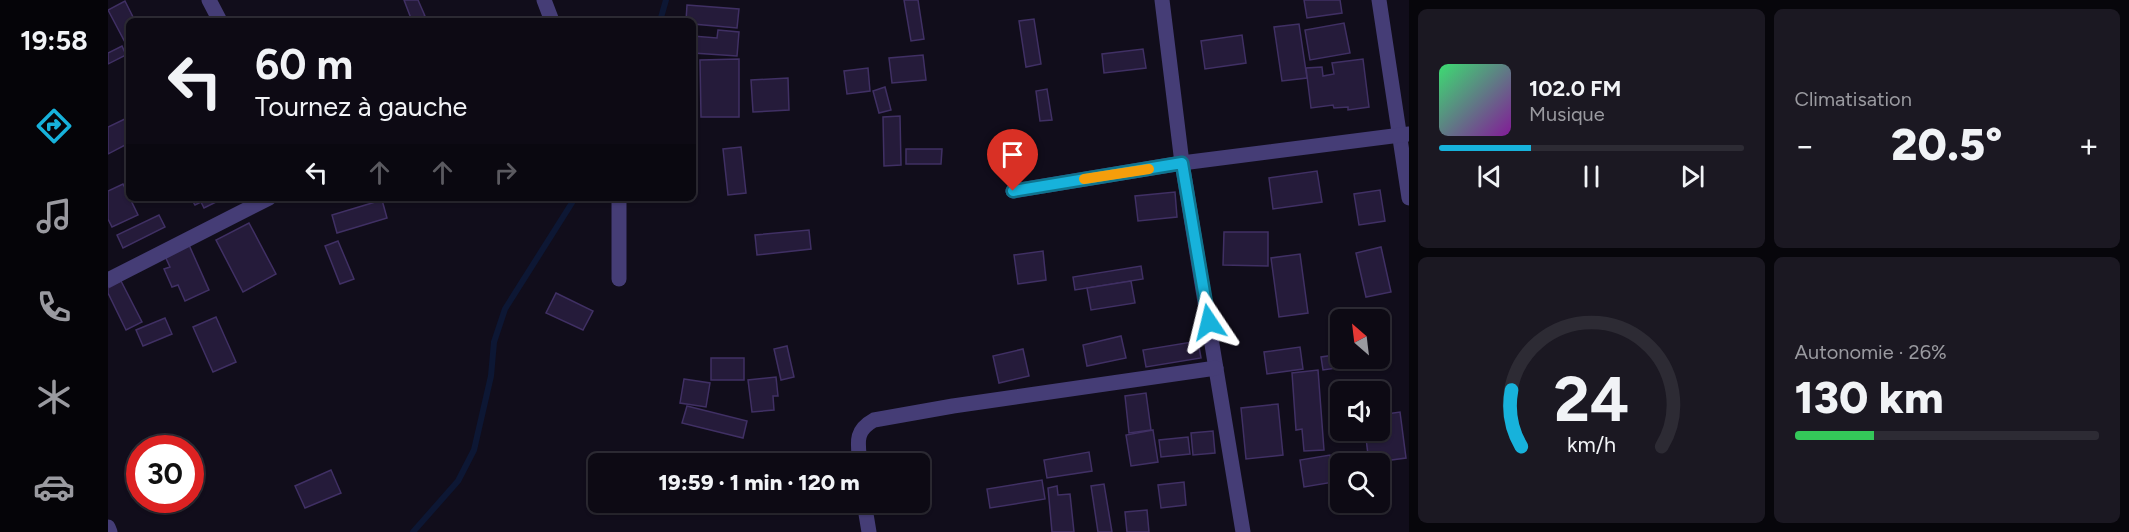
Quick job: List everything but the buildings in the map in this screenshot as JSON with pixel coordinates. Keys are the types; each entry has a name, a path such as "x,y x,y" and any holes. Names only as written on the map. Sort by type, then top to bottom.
{"street":[{"path":"209,0 218,18"},
{"path":"544,0 551,18"},
{"path":"1161,0 1182,163 1243,532"},
{"path":"1379,0 1404,135 1409,198"},
{"path":"1013,191 1182,163 1404,135"},
{"path":"108,280 263,201"},
{"path":"619,201 620,279"},
{"path":"859,453 860,432 864,425 874,420 952,406 1216,368"},
{"path":"866,513 869,532"},
{"path":"108,527 110,532"}],"waterway":[{"path":"661,18 666,0"},
{"path":"413,532 458,481 474,450 491,376 494,342 505,309 573,201"}],"slow traffic":[{"path":"1084,179 1149,169"}],"route":[{"path":"1013,191 1182,163 1209,322"}]}
